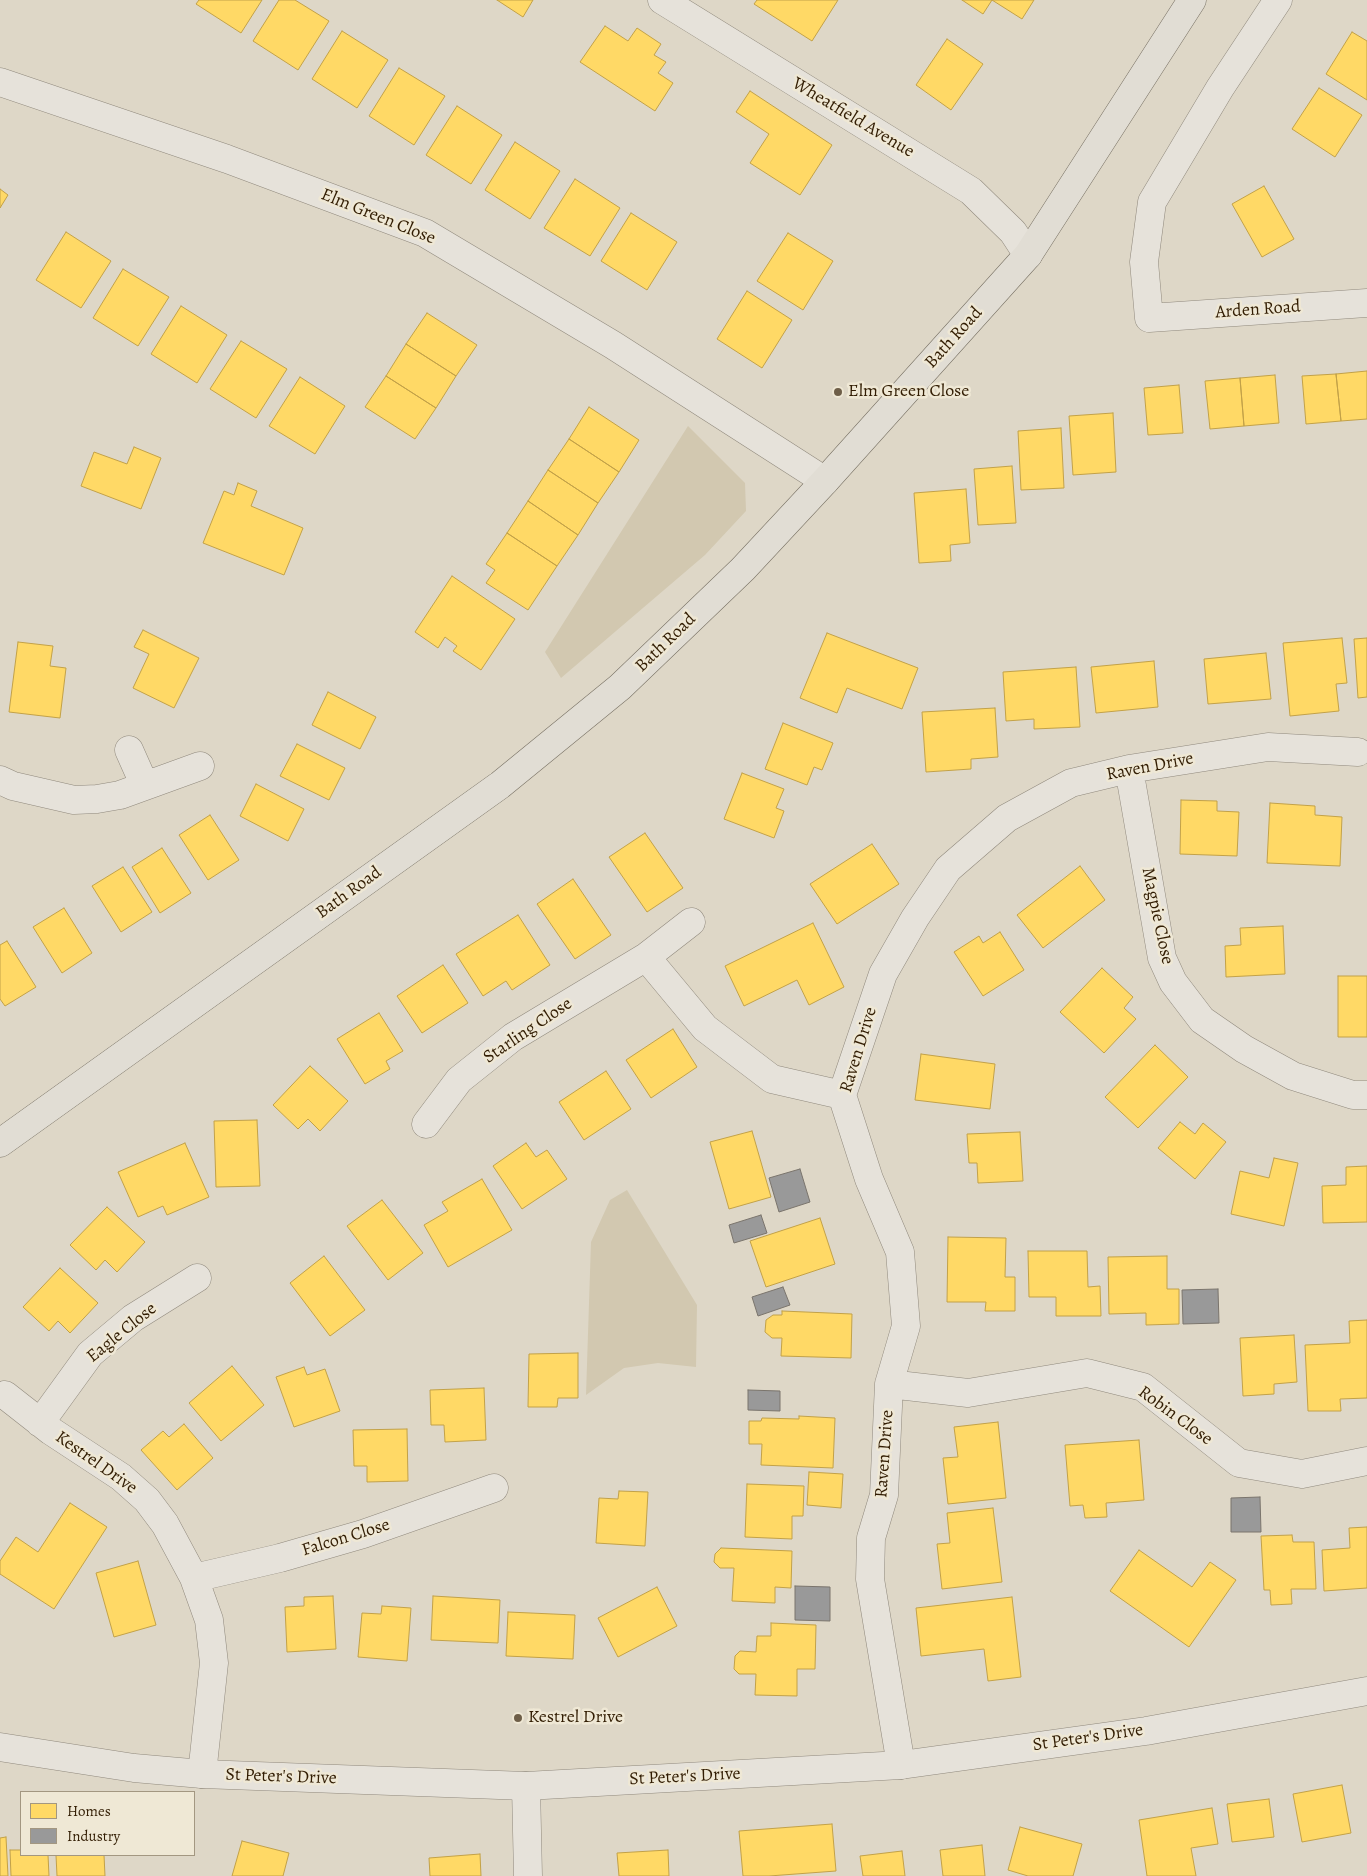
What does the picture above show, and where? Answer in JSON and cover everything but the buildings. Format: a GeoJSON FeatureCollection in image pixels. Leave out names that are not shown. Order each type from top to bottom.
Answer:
{"type":"FeatureCollection","features":[{"type":"Feature","properties":{"kind":"main road","name":"Bath Road"},"geometry":{"type":"LineString","coordinates":[[0,1143],[500,785],[620,687],[743,569],[825,481],[1028,255],[1192,0]]}},
{"type":"Feature","properties":{"kind":"street","name":"Wheatfield Avenue"},"geometry":{"type":"LineString","coordinates":[[662,0],[971,191],[1014,232],[1028,255]]}},
{"type":"Feature","properties":{"kind":"street","name":"Arden Road"},"geometry":{"type":"LineString","coordinates":[[1278,0],[1220,88],[1152,202],[1144,262],[1149,318],[1367,303]]}},
{"type":"Feature","properties":{"kind":"street","name":"Elm Green Close"},"geometry":{"type":"LineString","coordinates":[[0,82],[227,159],[425,233],[613,345],[825,481]]}},
{"type":"Feature","properties":{"kind":"street","name":"Raven Drive"},"geometry":{"type":"LineString","coordinates":[[901,1765],[870,1579],[871,1538],[884,1495],[889,1384],[906,1326],[900,1252],[870,1178],[842,1095],[883,974],[914,918],[948,868],[1007,818],[1071,783],[1129,769],[1268,748],[1358,752]]}},
{"type":"Feature","properties":{"kind":"street"},"geometry":{"type":"LineString","coordinates":[[129,750],[145,786]]}},
{"type":"Feature","properties":{"kind":"street"},"geometry":{"type":"LineString","coordinates":[[0,780],[13,786],[74,800],[97,799],[120,795],[200,766]]}},
{"type":"Feature","properties":{"kind":"street","name":"Magpie Close"},"geometry":{"type":"LineString","coordinates":[[1129,769],[1162,958],[1173,982],[1202,1020],[1244,1049],[1293,1076],[1352,1095],[1367,1095]]}},
{"type":"Feature","properties":{"kind":"street","name":"Starling Close"},"geometry":{"type":"LineString","coordinates":[[426,1124],[459,1080],[513,1037],[646,957],[691,922]]}},
{"type":"Feature","properties":{"kind":"street"},"geometry":{"type":"LineString","coordinates":[[646,957],[705,1028],[772,1079],[842,1095]]}},
{"type":"Feature","properties":{"kind":"street","name":"Eagle Close"},"geometry":{"type":"LineString","coordinates":[[40,1423],[90,1354],[133,1318],[197,1278]]}},
{"type":"Feature","properties":{"kind":"street","name":"Robin Close"},"geometry":{"type":"LineString","coordinates":[[889,1384],[968,1392],[1087,1373],[1143,1387],[1239,1463],[1302,1474],[1367,1461]]}},
{"type":"Feature","properties":{"kind":"street","name":"Kestrel Drive"},"geometry":{"type":"LineString","coordinates":[[5,1395],[40,1423],[121,1477],[147,1500],[165,1524],[194,1578],[209,1620],[214,1663],[202,1774]]}},
{"type":"Feature","properties":{"kind":"street","name":"Falcon Close"},"geometry":{"type":"LineString","coordinates":[[194,1578],[280,1558],[363,1534],[494,1488]]}},
{"type":"Feature","properties":{"kind":"street","name":"St Peter's Drive"},"geometry":{"type":"LineString","coordinates":[[0,1747],[134,1768],[202,1774],[526,1786],[901,1765],[1146,1731],[1367,1691]]}},
{"type":"Feature","properties":{"kind":"street"},"geometry":{"type":"LineString","coordinates":[[526,1786],[528,1876]]}},
{"type":"Feature","properties":{"kind":"shaded area"},"geometry":{"type":"Polygon","coordinates":[[[688,426],[745,483],[746,511],[705,555],[561,678],[545,652],[688,426]]]}},
{"type":"Feature","properties":{"kind":"shaded area"},"geometry":{"type":"Polygon","coordinates":[[[627,1190],[697,1305],[696,1367],[658,1363],[624,1368],[586,1395],[591,1242],[610,1200],[627,1190]]]}},
{"type":"Feature","properties":{"kind":"place","name":"Elm Green Close"},"geometry":{"type":"Point","coordinates":[838,392]}},
{"type":"Feature","properties":{"kind":"place","name":"Kestrel Drive"},"geometry":{"type":"Point","coordinates":[518,1718]}}]}
